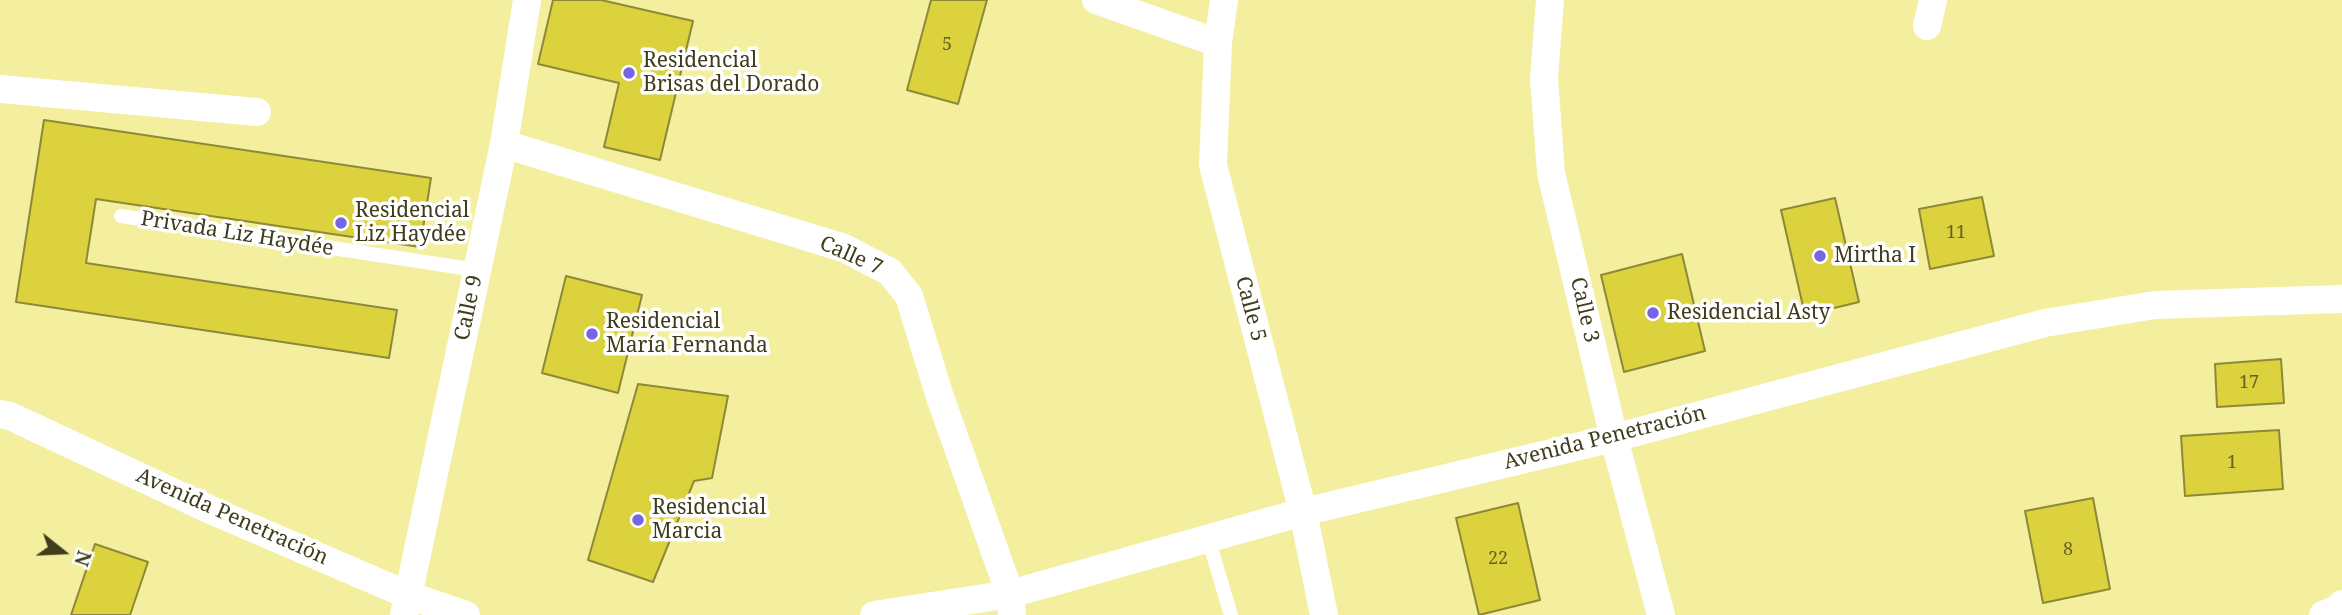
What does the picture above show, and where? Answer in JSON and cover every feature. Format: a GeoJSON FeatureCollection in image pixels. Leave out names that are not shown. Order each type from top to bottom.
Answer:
{"type":"FeatureCollection","features":[{"type":"Feature","properties":{"kind":"street","name":"Calle 9"},"geometry":{"type":"LineString","coordinates":[[406,605],[504,144],[527,0]]}},
{"type":"Feature","properties":{"kind":"street"},"geometry":{"type":"LineString","coordinates":[[1096,0],[1218,43]]}},
{"type":"Feature","properties":{"kind":"street","name":"Calle 5"},"geometry":{"type":"LineString","coordinates":[[1224,0],[1218,43],[1213,164],[1303,512],[1324,615]]}},
{"type":"Feature","properties":{"kind":"street","name":"Calle 3"},"geometry":{"type":"LineString","coordinates":[[1550,0],[1544,78],[1551,173],[1614,438],[1661,615]]}},
{"type":"Feature","properties":{"kind":"street"},"geometry":{"type":"LineString","coordinates":[[0,89],[257,112]]}},
{"type":"Feature","properties":{"kind":"street","name":"Calle 7"},"geometry":{"type":"LineString","coordinates":[[504,144],[844,248],[890,272],[909,296],[940,397],[1011,604]]}},
{"type":"Feature","properties":{"kind":"street","name":"Avenida Penetración"},"geometry":{"type":"LineString","coordinates":[[874,615],[1011,604],[1208,538],[1303,512],[1614,438],[2045,323],[2155,305],[2342,299]]}},
{"type":"Feature","properties":{"kind":"street","name":"Avenida Penetración"},"geometry":{"type":"LineString","coordinates":[[0,414],[406,605],[466,615]]}},
{"type":"Feature","properties":{"kind":"street"},"geometry":{"type":"LineString","coordinates":[[2323,615],[2340,608],[2342,604]]}},
{"type":"Feature","properties":{"kind":"lane","name":"Privada Liz Haydée"},"geometry":{"type":"LineString","coordinates":[[121,216],[477,270]]}},
{"type":"Feature","properties":{"kind":"lane"},"geometry":{"type":"LineString","coordinates":[[1208,538],[1231,615]]}},
{"type":"Feature","properties":{"kind":"building","name":"Residencial Brisas del Dorado"},"geometry":{"type":"Polygon","coordinates":[[[553,0],[601,0],[693,21],[660,160],[604,147],[619,83],[538,64],[553,0]]]}},
{"type":"Feature","properties":{"kind":"building"},"geometry":{"type":"Polygon","coordinates":[[[931,0],[987,0],[958,104],[907,90],[931,0]]]}},
{"type":"Feature","properties":{"kind":"building","name":"Residencial Liz Haydée"},"geometry":{"type":"Polygon","coordinates":[[[44,120],[431,178],[420,247],[96,199],[86,263],[397,310],[389,358],[16,302],[44,120]]]}},
{"type":"Feature","properties":{"kind":"building"},"geometry":{"type":"Polygon","coordinates":[[[1982,197],[1994,256],[1930,269],[1919,209],[1982,197]]]}},
{"type":"Feature","properties":{"kind":"building","name":"Mirtha I"},"geometry":{"type":"Polygon","coordinates":[[[1835,198],[1859,302],[1805,315],[1781,210],[1835,198]]]}},
{"type":"Feature","properties":{"kind":"building","name":"Residencial Asty"},"geometry":{"type":"Polygon","coordinates":[[[1682,254],[1705,351],[1624,372],[1601,275],[1682,254]]]}},
{"type":"Feature","properties":{"kind":"building","name":"Residencial María Fernanda"},"geometry":{"type":"Polygon","coordinates":[[[566,276],[642,295],[618,393],[542,373],[566,276]]]}},
{"type":"Feature","properties":{"kind":"building"},"geometry":{"type":"Polygon","coordinates":[[[2281,359],[2284,403],[2217,407],[2215,364],[2281,359]]]}},
{"type":"Feature","properties":{"kind":"building","name":"Residencial Marcia"},"geometry":{"type":"Polygon","coordinates":[[[638,384],[728,396],[712,478],[694,481],[653,582],[588,560],[638,384]]]}},
{"type":"Feature","properties":{"kind":"building"},"geometry":{"type":"Polygon","coordinates":[[[2279,430],[2283,489],[2185,496],[2181,436],[2279,430]]]}},
{"type":"Feature","properties":{"kind":"building"},"geometry":{"type":"Polygon","coordinates":[[[2093,498],[2110,589],[2043,603],[2025,511],[2093,498]]]}},
{"type":"Feature","properties":{"kind":"building"},"geometry":{"type":"Polygon","coordinates":[[[1518,503],[1540,600],[1479,615],[1456,518],[1518,503]]]}},
{"type":"Feature","properties":{"kind":"building"},"geometry":{"type":"Polygon","coordinates":[[[95,544],[148,562],[130,615],[71,615],[95,544]]]}},
{"type":"Feature","properties":{"kind":"place","name":"Residencial Brisas del Dorado"},"geometry":{"type":"Point","coordinates":[629,73]}},
{"type":"Feature","properties":{"kind":"place","name":"Residencial Liz Haydée"},"geometry":{"type":"Point","coordinates":[341,223]}},
{"type":"Feature","properties":{"kind":"place","name":"Mirtha I"},"geometry":{"type":"Point","coordinates":[1820,256]}},
{"type":"Feature","properties":{"kind":"place","name":"Residencial Asty"},"geometry":{"type":"Point","coordinates":[1653,313]}},
{"type":"Feature","properties":{"kind":"place","name":"Residencial María Fernanda"},"geometry":{"type":"Point","coordinates":[592,334]}},
{"type":"Feature","properties":{"kind":"place","name":"Residencial Marcia"},"geometry":{"type":"Point","coordinates":[638,520]}}]}
